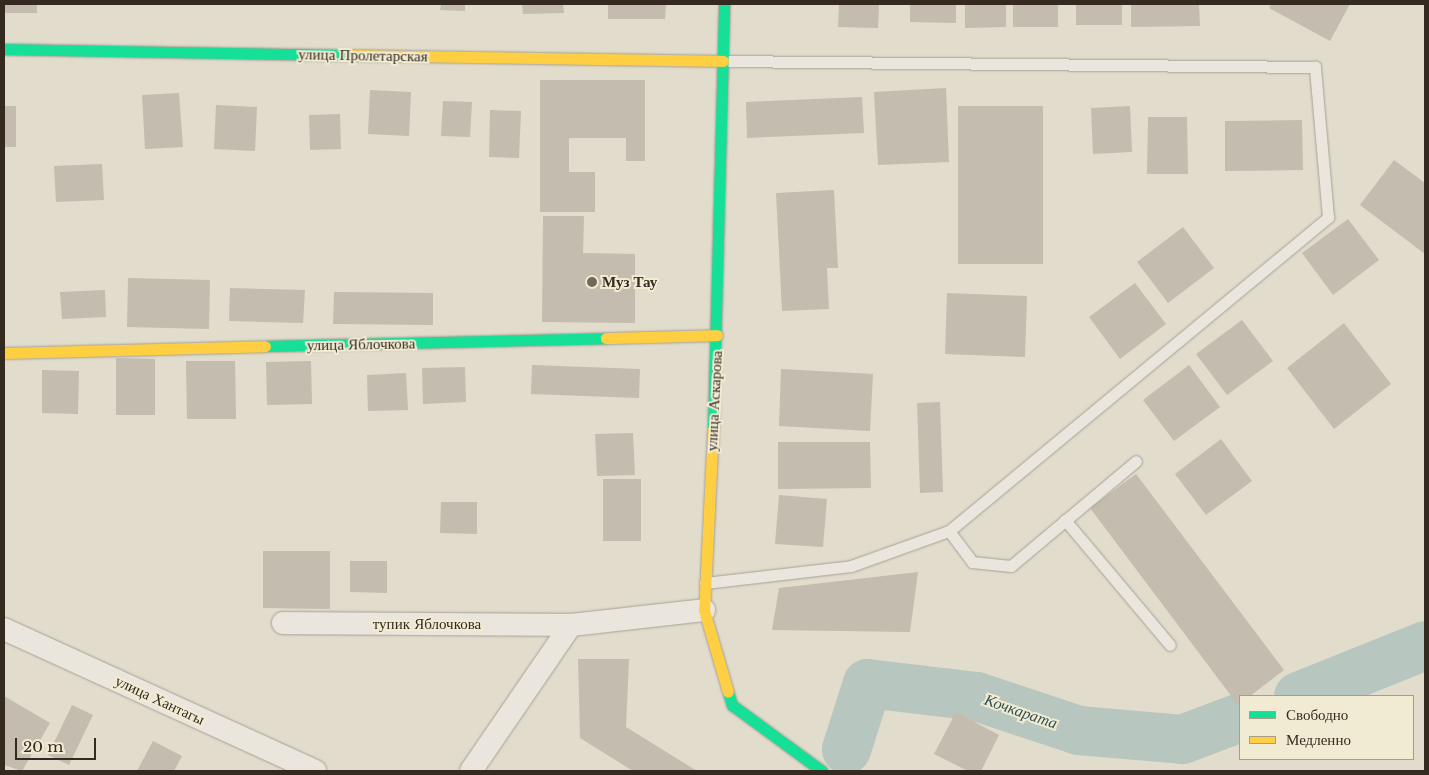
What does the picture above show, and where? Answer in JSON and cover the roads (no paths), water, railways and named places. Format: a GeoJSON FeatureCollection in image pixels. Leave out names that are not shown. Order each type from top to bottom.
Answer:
{"type":"FeatureCollection","features":[{"type":"Feature","properties":{"kind":"street","name":"улица Аскарова"},"geometry":{"type":"LineString","coordinates":[[724,4],[717,335],[704,610],[732,704],[802,759],[822,771]]}},
{"type":"Feature","properties":{"kind":"street","name":"улица Пролетарская"},"geometry":{"type":"LineString","coordinates":[[4,49],[723,61]]}},
{"type":"Feature","properties":{"kind":"street","name":"улица Яблочкова"},"geometry":{"type":"LineString","coordinates":[[4,353],[717,335]]}},
{"type":"Feature","properties":{"kind":"street","name":"тупик Яблочкова"},"geometry":{"type":"LineString","coordinates":[[283,623],[571,625],[704,610]]}},
{"type":"Feature","properties":{"kind":"street"},"geometry":{"type":"LineString","coordinates":[[471,771],[571,625]]}},
{"type":"Feature","properties":{"kind":"street","name":"улица Хантагы"},"geometry":{"type":"LineString","coordinates":[[4,629],[315,771]]}},
{"type":"Feature","properties":{"kind":"lane"},"geometry":{"type":"LineString","coordinates":[[704,583],[851,566],[949,531],[1328,216],[1315,67],[723,61]]}},
{"type":"Feature","properties":{"kind":"lane"},"geometry":{"type":"LineString","coordinates":[[949,531],[972,562],[1011,566],[1136,460]]}},
{"type":"Feature","properties":{"kind":"lane"},"geometry":{"type":"LineString","coordinates":[[1065,520],[1170,645]]}},
{"type":"Feature","properties":{"kind":"waterway","name":"Кочкарата"},"geometry":{"type":"LineString","coordinates":[[1300,695],[1425,645]]}},
{"type":"Feature","properties":{"kind":"waterway","name":"Кочкарата"},"geometry":{"type":"LineString","coordinates":[[846,749],[867,683],[976,696],[1078,730],[1182,739],[1239,717]]}},
{"type":"Feature","properties":{"kind":"place","name":"Муз Тау"},"geometry":{"type":"Point","coordinates":[592,282]}}]}
